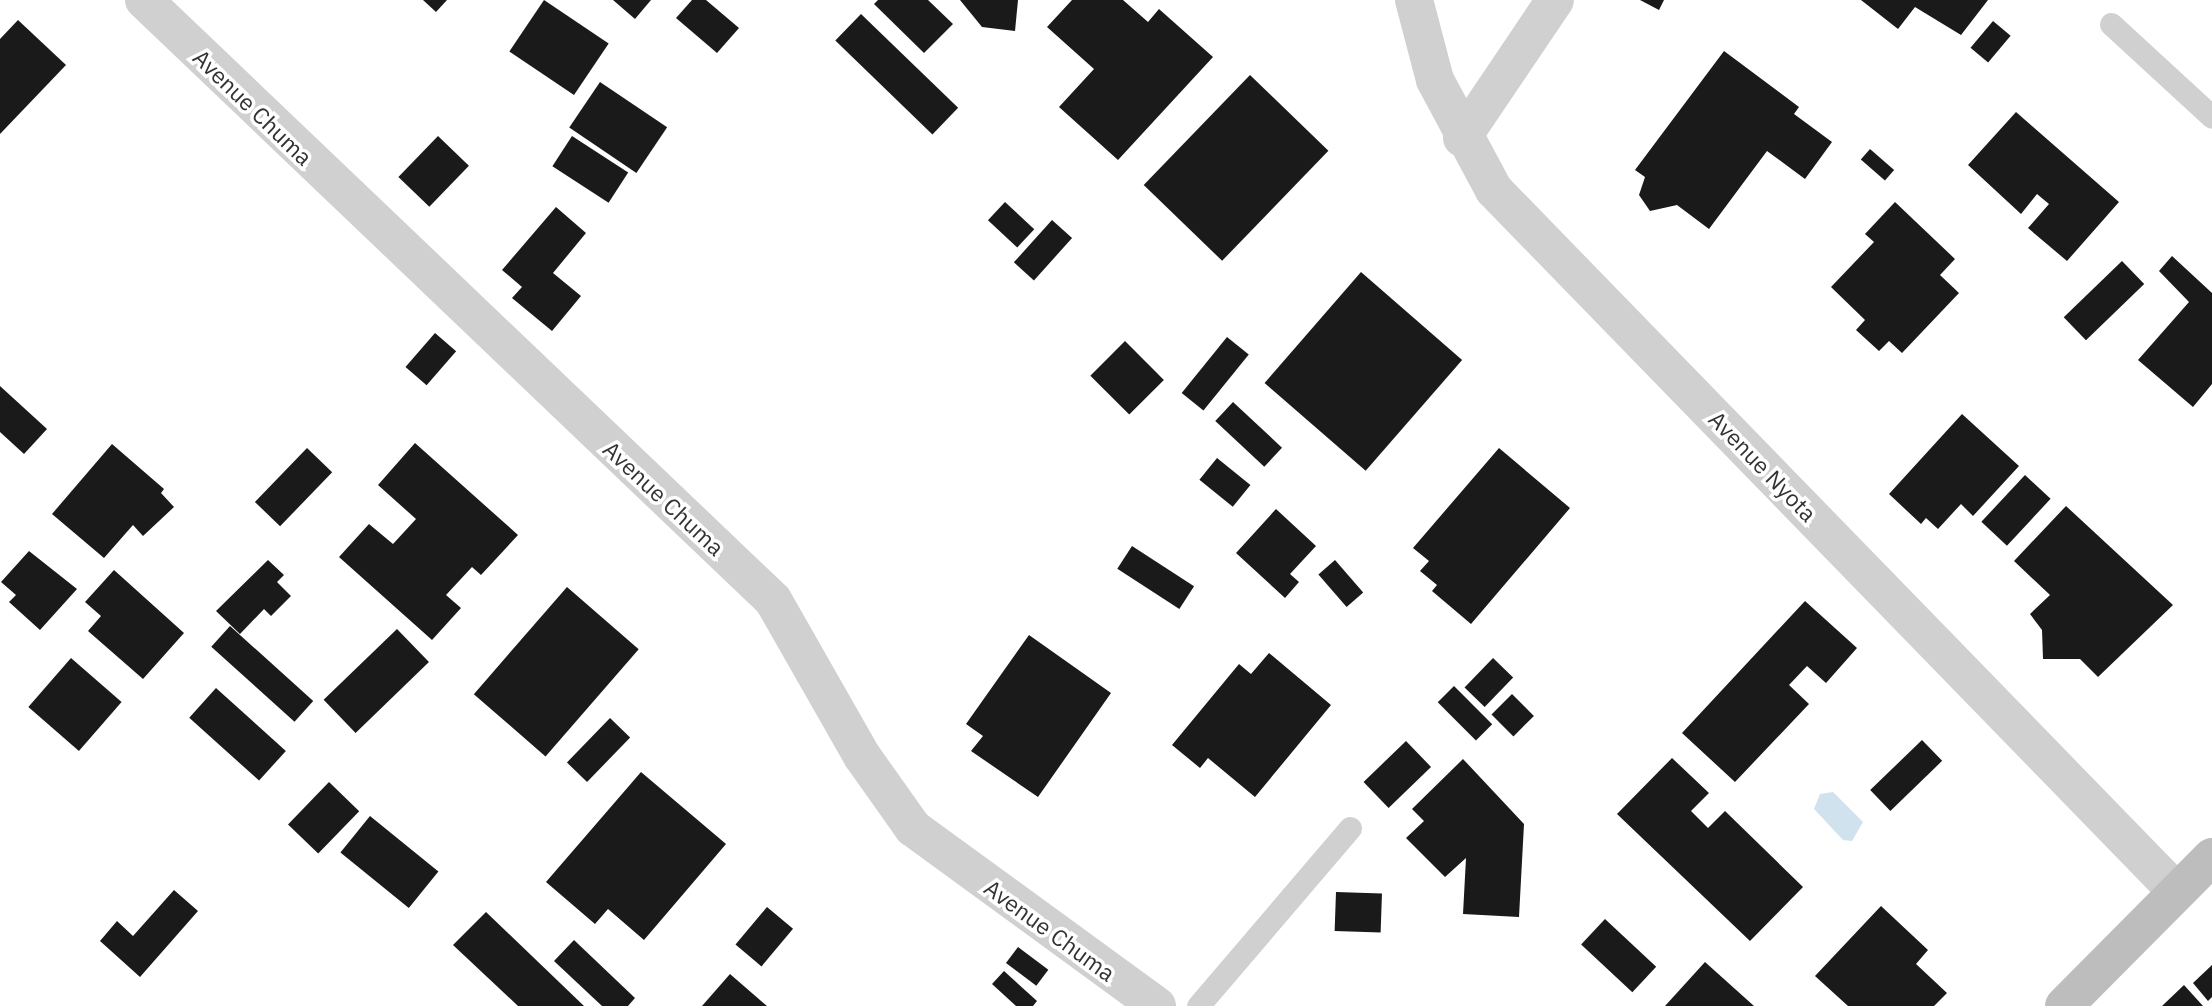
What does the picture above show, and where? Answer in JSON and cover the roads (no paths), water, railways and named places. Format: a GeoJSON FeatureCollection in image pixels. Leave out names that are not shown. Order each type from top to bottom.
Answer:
{"type":"FeatureCollection","features":[{"type":"Feature","properties":{"kind":"street","name":"Avenue Chuma"},"geometry":{"type":"LineString","coordinates":[[144,0],[773,600],[862,756],[913,828],[1157,1006]]}},
{"type":"Feature","properties":{"kind":"street","name":"Avenue Nyota"},"geometry":{"type":"LineString","coordinates":[[1414,0],[1435,80],[1462,138],[1494,190],[2177,892]]}},
{"type":"Feature","properties":{"kind":"street"},"geometry":{"type":"LineString","coordinates":[[1462,138],[1555,0]]}},
{"type":"Feature","properties":{"kind":"street"},"geometry":{"type":"LineString","coordinates":[[2064,1006],[2212,857]]}},
{"type":"Feature","properties":{"kind":"lane"},"geometry":{"type":"LineString","coordinates":[[2111,24],[2212,117]]}},
{"type":"Feature","properties":{"kind":"lane"},"geometry":{"type":"LineString","coordinates":[[1198,1006],[1350,828]]}},
{"type":"Feature","properties":{"kind":"water"},"geometry":{"type":"Polygon","coordinates":[[[1833,792],[1863,822],[1852,841],[1843,840],[1814,809],[1820,794],[1833,792]]]}}]}
